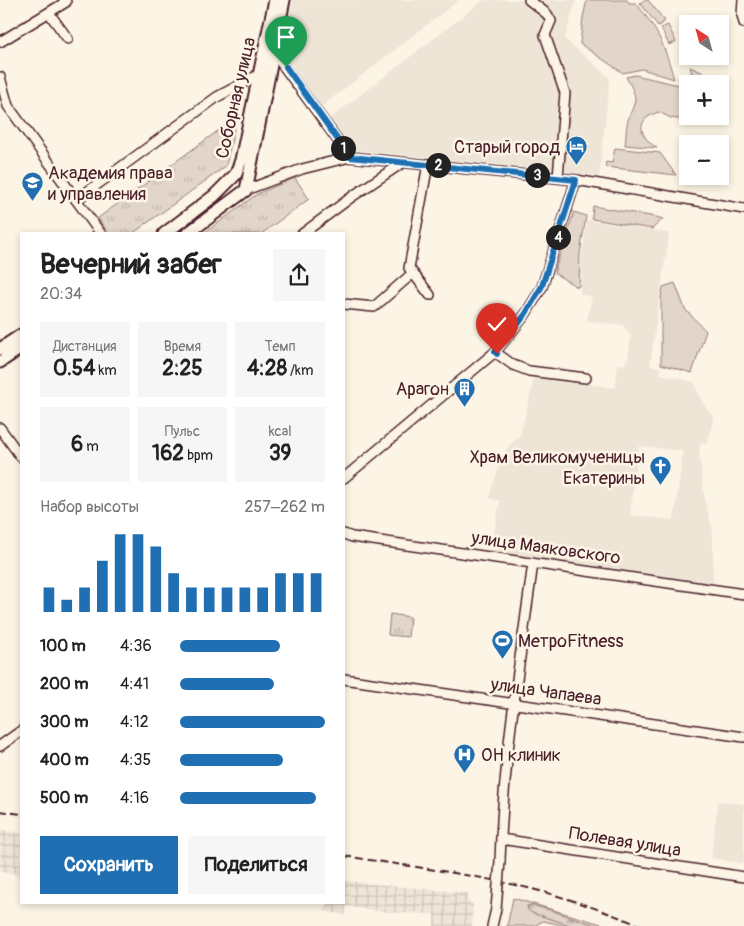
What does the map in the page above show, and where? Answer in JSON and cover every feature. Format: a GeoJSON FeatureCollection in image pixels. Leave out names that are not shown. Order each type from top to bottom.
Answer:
{"type":"FeatureCollection","features":[{"type":"Feature","properties":{"kind":"main road","name":"Соборная улица"},"geometry":{"type":"LineString","coordinates":[[167,232],[214,196],[236,174],[241,160],[275,0]]}},
{"type":"Feature","properties":{"kind":"main road","name":"Соборная улица"},"geometry":{"type":"LineString","coordinates":[[246,190],[284,0]]}},
{"type":"Feature","properties":{"kind":"main road"},"geometry":{"type":"LineString","coordinates":[[190,232],[246,190]]}},
{"type":"Feature","properties":{"kind":"main road"},"geometry":{"type":"LineString","coordinates":[[0,349],[20,336]]}},
{"type":"Feature","properties":{"kind":"main road"},"geometry":{"type":"LineString","coordinates":[[0,362],[20,349]]}},
{"type":"Feature","properties":{"kind":"street"},"geometry":{"type":"LineString","coordinates":[[0,42],[66,2],[64,0]]}},
{"type":"Feature","properties":{"kind":"street"},"geometry":{"type":"LineString","coordinates":[[529,0],[547,14],[551,21],[545,35],[565,92],[558,177]]}},
{"type":"Feature","properties":{"kind":"street"},"geometry":{"type":"LineString","coordinates":[[743,0],[742,15],[744,23]]}},
{"type":"Feature","properties":{"kind":"street"},"geometry":{"type":"LineString","coordinates":[[49,13],[68,39]]}},
{"type":"Feature","properties":{"kind":"street"},"geometry":{"type":"LineString","coordinates":[[274,53],[350,157]]}},
{"type":"Feature","properties":{"kind":"street"},"geometry":{"type":"LineString","coordinates":[[76,200],[217,97],[260,74]]}},
{"type":"Feature","properties":{"kind":"street"},"geometry":{"type":"LineString","coordinates":[[0,77],[8,106],[99,232]]}},
{"type":"Feature","properties":{"kind":"street"},"geometry":{"type":"LineString","coordinates":[[246,190],[302,169],[350,157],[558,177],[662,193],[744,209]]}},
{"type":"Feature","properties":{"kind":"street"},"geometry":{"type":"LineString","coordinates":[[305,232],[402,163]]}},
{"type":"Feature","properties":{"kind":"street"},"geometry":{"type":"LineString","coordinates":[[428,164],[409,268],[430,295]]}},
{"type":"Feature","properties":{"kind":"street"},"geometry":{"type":"LineString","coordinates":[[345,477],[495,352],[525,315],[542,286],[576,180]]}},
{"type":"Feature","properties":{"kind":"street"},"geometry":{"type":"LineString","coordinates":[[345,304],[374,307],[413,273]]}},
{"type":"Feature","properties":{"kind":"street"},"geometry":{"type":"LineString","coordinates":[[495,352],[513,365],[529,371],[586,378]]}},
{"type":"Feature","properties":{"kind":"street"},"geometry":{"type":"LineString","coordinates":[[0,428],[20,456]]}},
{"type":"Feature","properties":{"kind":"street","name":"улица Маяковского"},"geometry":{"type":"LineString","coordinates":[[345,534],[352,537],[744,594]]}},
{"type":"Feature","properties":{"kind":"street"},"geometry":{"type":"LineString","coordinates":[[492,926],[496,909],[502,808],[533,563]]}},
{"type":"Feature","properties":{"kind":"street","name":"улица Чапаева"},"geometry":{"type":"LineString","coordinates":[[345,680],[744,737]]}},
{"type":"Feature","properties":{"kind":"street"},"geometry":{"type":"LineString","coordinates":[[0,746],[20,732]]}},
{"type":"Feature","properties":{"kind":"street","name":"Полевая улица"},"geometry":{"type":"LineString","coordinates":[[501,839],[744,876]]}},
{"type":"Feature","properties":{"kind":"shaded area"},"geometry":{"type":"Polygon","coordinates":[[[293,0],[459,0],[321,107],[282,51],[293,0]]]}},
{"type":"Feature","properties":{"kind":"shaded area"},"geometry":{"type":"Polygon","coordinates":[[[484,0],[576,0],[565,39],[610,78],[599,176],[353,150],[329,119],[484,0]]]}},
{"type":"Feature","properties":{"kind":"shaded area"},"geometry":{"type":"Polygon","coordinates":[[[587,220],[669,233],[650,365],[661,368],[660,374],[694,382],[703,404],[714,418],[707,443],[701,442],[699,452],[705,502],[713,531],[713,583],[490,552],[500,501],[489,498],[491,490],[506,449],[520,435],[535,376],[615,388],[618,364],[624,365],[628,357],[631,336],[623,325],[587,321],[592,297],[580,294],[582,254],[587,220]],[[639,446],[630,515],[674,520],[683,451],[639,446]]]}},
{"type":"Feature","properties":{"kind":"shaded area"},"geometry":{"type":"Polygon","coordinates":[[[718,801],[744,804],[744,864],[711,858],[718,801]]]}},
{"type":"Feature","properties":{"kind":"shaded area"},"geometry":{"type":"Polygon","coordinates":[[[0,830],[20,833],[20,875],[0,872],[0,830]]]}},
{"type":"Feature","properties":{"kind":"shaded area"},"geometry":{"type":"Polygon","coordinates":[[[345,880],[468,893],[467,900],[473,904],[472,926],[434,926],[434,914],[395,913],[346,907],[345,915],[325,911],[327,904],[345,904],[345,880]]]}},
{"type":"Feature","properties":{"kind":"green space"},"geometry":{"type":"Polygon","coordinates":[[[587,0],[627,0],[629,3],[636,3],[660,39],[674,79],[642,69],[623,73],[580,44],[587,0]]]}},
{"type":"Feature","properties":{"kind":"green space"},"geometry":{"type":"Polygon","coordinates":[[[648,0],[665,21],[658,26],[640,3],[648,0]]]}},
{"type":"Feature","properties":{"kind":"green space"},"geometry":{"type":"Polygon","coordinates":[[[668,25],[676,42],[669,45],[661,28],[668,25]]]}},
{"type":"Feature","properties":{"kind":"green space"},"geometry":{"type":"Polygon","coordinates":[[[690,67],[705,75],[692,75],[690,67]]]}},
{"type":"Feature","properties":{"kind":"green space"},"geometry":{"type":"Polygon","coordinates":[[[635,75],[679,85],[679,119],[671,118],[659,112],[651,115],[643,124],[643,134],[657,148],[625,145],[627,124],[635,101],[626,77],[635,75]]]}},
{"type":"Feature","properties":{"kind":"green space"},"geometry":{"type":"Polygon","coordinates":[[[237,117],[226,166],[135,232],[108,232],[98,218],[237,117]]]}},
{"type":"Feature","properties":{"kind":"green space"},"geometry":{"type":"Polygon","coordinates":[[[615,148],[660,153],[676,175],[605,167],[606,162],[612,163],[615,148]]]}},
{"type":"Feature","properties":{"kind":"green space"},"geometry":{"type":"Polygon","coordinates":[[[295,178],[309,199],[264,232],[206,232],[257,194],[295,178]]]}},
{"type":"Feature","properties":{"kind":"green space"},"geometry":{"type":"Polygon","coordinates":[[[593,206],[663,219],[652,229],[592,219],[593,206]]]}},
{"type":"Feature","properties":{"kind":"green space"},"geometry":{"type":"Polygon","coordinates":[[[574,212],[586,216],[580,254],[579,286],[577,287],[554,273],[574,212]]]}},
{"type":"Feature","properties":{"kind":"green space"},"geometry":{"type":"Polygon","coordinates":[[[675,283],[685,309],[706,331],[692,373],[661,364],[661,298],[663,287],[675,283]]]}},
{"type":"Feature","properties":{"kind":"green space"},"geometry":{"type":"Polygon","coordinates":[[[390,614],[410,617],[408,637],[388,635],[390,614]]]}},
{"type":"Feature","properties":{"kind":"green space"},"geometry":{"type":"Polygon","coordinates":[[[513,898],[608,926],[567,926],[543,921],[534,926],[507,926],[513,898]]]}},
{"type":"Feature","properties":{"kind":"green space"},"geometry":{"type":"Polygon","coordinates":[[[531,905],[598,926],[573,926],[532,913],[528,910],[527,906],[531,905]]]}},
{"type":"Feature","properties":{"kind":"railway"},"geometry":{"type":"LineString","coordinates":[[0,811],[20,814]]}},
{"type":"Feature","properties":{"kind":"railway"},"geometry":{"type":"LineString","coordinates":[[345,856],[448,872],[525,887],[585,905],[641,926]]}},
{"type":"Feature","properties":{"kind":"place","name":"Старый город"},"geometry":{"type":"Point","coordinates":[576,166]}},
{"type":"Feature","properties":{"kind":"place","name":"Академия права и управления"},"geometry":{"type":"Point","coordinates":[32,202]}},
{"type":"Feature","properties":{"kind":"place","name":"Арагон"},"geometry":{"type":"Point","coordinates":[465,408]}},
{"type":"Feature","properties":{"kind":"place","name":"Храм Великомученицы Екатерины"},"geometry":{"type":"Point","coordinates":[661,486]}},
{"type":"Feature","properties":{"kind":"place","name":"МетроFitness"},"geometry":{"type":"Point","coordinates":[502,660]}},
{"type":"Feature","properties":{"kind":"place","name":"ОН клиник"},"geometry":{"type":"Point","coordinates":[465,774]}},
{"type":"Feature","properties":{"kind":"route"},"geometry":{"type":"LineString","coordinates":[[286,67],[350,157],[576,180],[542,286],[525,315],[495,352],[497,354]]}}]}
